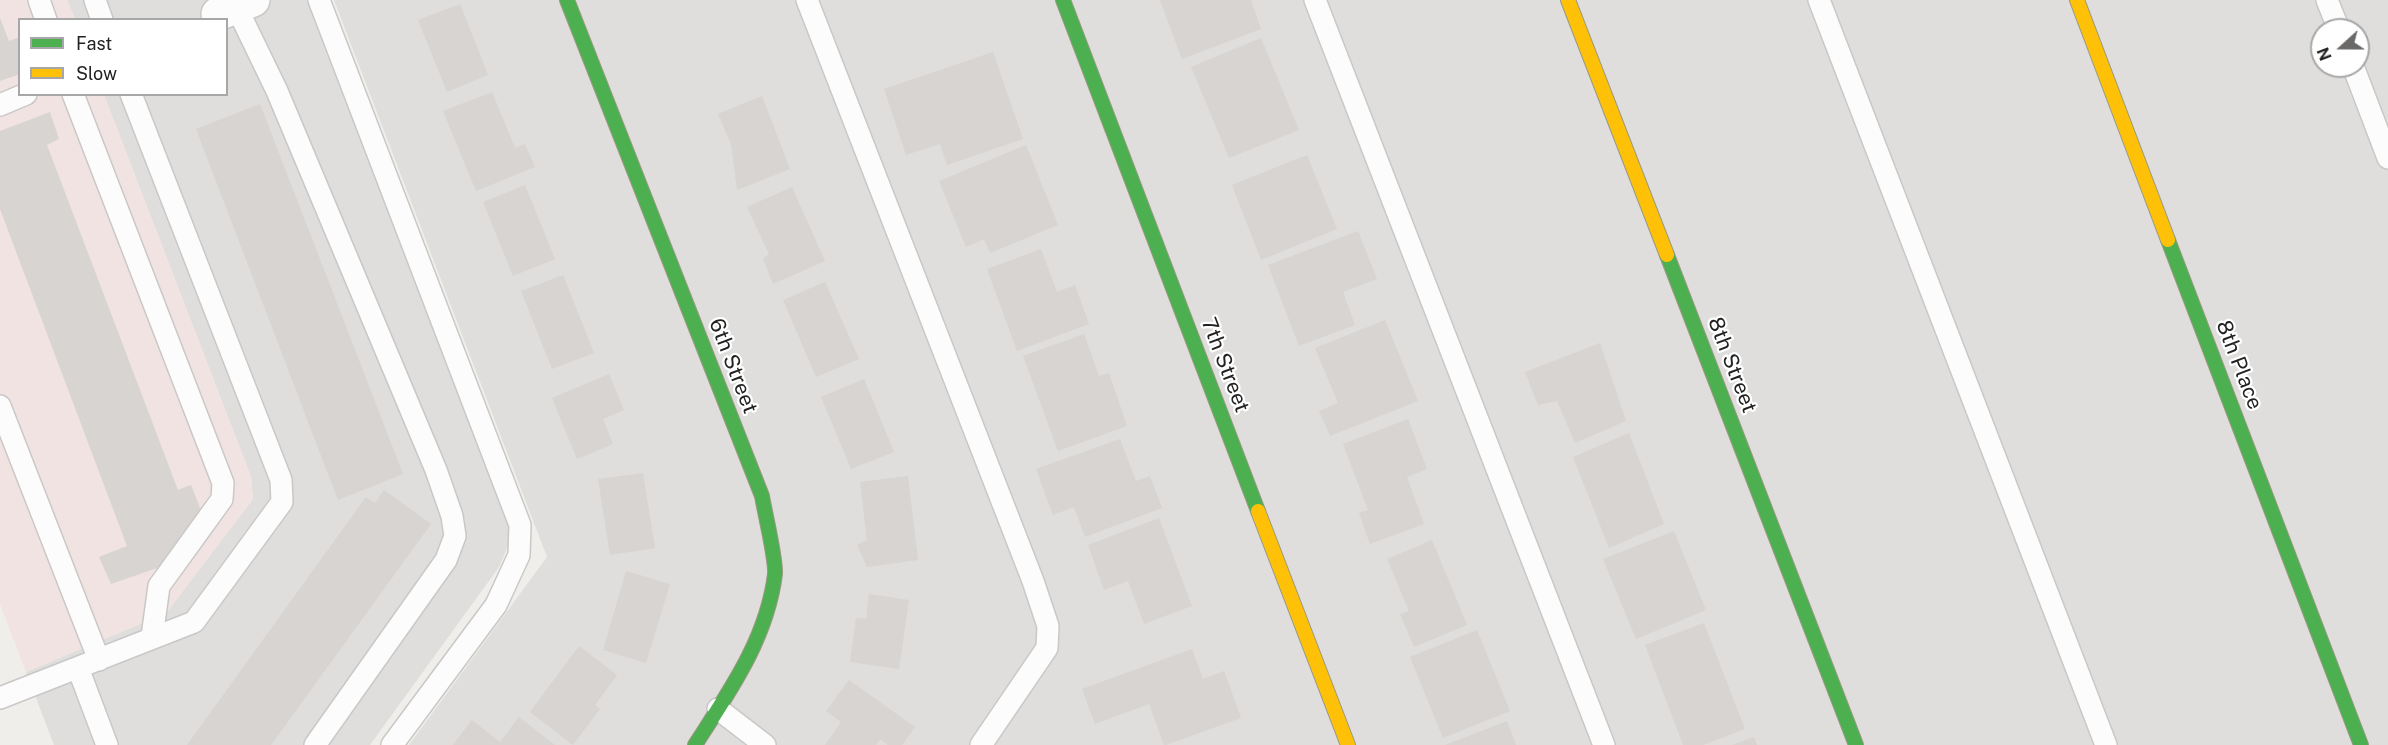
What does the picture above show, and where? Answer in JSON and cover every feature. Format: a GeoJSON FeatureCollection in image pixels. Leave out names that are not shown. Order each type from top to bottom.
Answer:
{"type":"FeatureCollection","features":[{"type":"Feature","properties":{"kind":"street","name":"6th Street"},"geometry":{"type":"LineString","coordinates":[[567,0],[762,496],[775,572],[761,632],[734,685],[695,745]]}},
{"type":"Feature","properties":{"kind":"street","name":"7th Street"},"geometry":{"type":"LineString","coordinates":[[1063,0],[1348,745]]}},
{"type":"Feature","properties":{"kind":"street","name":"8th Street"},"geometry":{"type":"LineString","coordinates":[[1568,0],[1856,745]]}},
{"type":"Feature","properties":{"kind":"street","name":"8th Place"},"geometry":{"type":"LineString","coordinates":[[2077,0],[2361,745]]}},
{"type":"Feature","properties":{"kind":"lane"},"geometry":{"type":"LineString","coordinates":[[39,0],[45,18]]}},
{"type":"Feature","properties":{"kind":"lane"},"geometry":{"type":"LineString","coordinates":[[95,0],[101,18]]}},
{"type":"Feature","properties":{"kind":"lane"},"geometry":{"type":"LineString","coordinates":[[319,0],[520,525],[519,555],[496,605],[392,745]]}},
{"type":"Feature","properties":{"kind":"lane"},"geometry":{"type":"LineString","coordinates":[[807,0],[1033,582],[1048,626],[1047,648],[981,745]]}},
{"type":"Feature","properties":{"kind":"lane"},"geometry":{"type":"LineString","coordinates":[[1315,0],[1604,745]]}},
{"type":"Feature","properties":{"kind":"lane"},"geometry":{"type":"LineString","coordinates":[[1819,0],[2106,745]]}},
{"type":"Feature","properties":{"kind":"lane"},"geometry":{"type":"LineString","coordinates":[[2328,0],[2335,18]]}},
{"type":"Feature","properties":{"kind":"lane"},"geometry":{"type":"LineString","coordinates":[[229,8],[277,91],[436,470],[452,516],[455,536],[446,560],[315,745]]}},
{"type":"Feature","properties":{"kind":"lane"},"geometry":{"type":"LineString","coordinates":[[2358,78],[2388,158]]}},
{"type":"Feature","properties":{"kind":"lane"},"geometry":{"type":"LineString","coordinates":[[0,105],[22,96]]}},
{"type":"Feature","properties":{"kind":"lane"},"geometry":{"type":"LineString","coordinates":[[74,96],[224,483],[222,499],[159,586],[152,637]]}},
{"type":"Feature","properties":{"kind":"lane"},"geometry":{"type":"LineString","coordinates":[[0,698],[194,622],[282,502],[281,480],[132,96]]}},
{"type":"Feature","properties":{"kind":"lane"},"geometry":{"type":"LineString","coordinates":[[0,406],[99,660]]}},
{"type":"Feature","properties":{"kind":"lane"},"geometry":{"type":"LineString","coordinates":[[78,668],[107,745]]}},
{"type":"Feature","properties":{"kind":"lane"},"geometry":{"type":"LineString","coordinates":[[718,710],[765,745]]}},
{"type":"Feature","properties":{"kind":"shaded area"},"geometry":{"type":"Polygon","coordinates":[[[0,0],[67,0],[75,18],[18,18],[18,96],[104,96],[251,477],[253,499],[166,613],[26,672],[0,604],[0,0]]]}},
{"type":"Feature","properties":{"kind":"shaded area"},"geometry":{"type":"Polygon","coordinates":[[[67,0],[307,0],[512,536],[499,567],[370,745],[54,745],[26,672],[166,613],[253,499],[251,477],[104,96],[228,96],[228,18],[75,18],[67,0]]]}},
{"type":"Feature","properties":{"kind":"shaded area"},"geometry":{"type":"Polygon","coordinates":[[[334,0],[2388,0],[2388,745],[409,745],[547,557],[334,0]]]}},
{"type":"Feature","properties":{"kind":"building"},"geometry":{"type":"Polygon","coordinates":[[[1160,0],[1251,0],[1261,29],[1182,59],[1160,0]]]}},
{"type":"Feature","properties":{"kind":"building"},"geometry":{"type":"Polygon","coordinates":[[[460,4],[488,75],[447,92],[418,20],[460,4]]]}},
{"type":"Feature","properties":{"kind":"building"},"geometry":{"type":"Polygon","coordinates":[[[0,18],[9,41],[18,38],[18,75],[0,81],[0,18]]]}},
{"type":"Feature","properties":{"kind":"building"},"geometry":{"type":"Polygon","coordinates":[[[1261,38],[1299,130],[1229,158],[1191,67],[1261,38]]]}},
{"type":"Feature","properties":{"kind":"building"},"geometry":{"type":"Polygon","coordinates":[[[993,52],[1023,139],[947,165],[940,144],[906,155],[884,89],[993,52]]]}},
{"type":"Feature","properties":{"kind":"building"},"geometry":{"type":"Polygon","coordinates":[[[492,92],[515,148],[525,144],[535,167],[476,191],[443,111],[492,92]]]}},
{"type":"Feature","properties":{"kind":"building"},"geometry":{"type":"Polygon","coordinates":[[[762,96],[790,169],[737,190],[731,144],[718,114],[762,96]]]}},
{"type":"Feature","properties":{"kind":"building"},"geometry":{"type":"Polygon","coordinates":[[[260,104],[403,474],[338,500],[196,129],[260,104]]]}},
{"type":"Feature","properties":{"kind":"building"},"geometry":{"type":"Polygon","coordinates":[[[50,112],[59,139],[47,145],[178,490],[191,485],[202,513],[160,567],[111,584],[99,557],[127,546],[0,209],[0,131],[50,112]]]}},
{"type":"Feature","properties":{"kind":"building"},"geometry":{"type":"Polygon","coordinates":[[[1026,145],[1058,225],[990,253],[984,239],[966,247],[939,181],[1026,145]]]}},
{"type":"Feature","properties":{"kind":"building"},"geometry":{"type":"Polygon","coordinates":[[[1307,155],[1337,229],[1261,260],[1232,185],[1307,155]]]}},
{"type":"Feature","properties":{"kind":"building"},"geometry":{"type":"Polygon","coordinates":[[[525,185],[555,259],[513,276],[483,202],[525,185]]]}},
{"type":"Feature","properties":{"kind":"building"},"geometry":{"type":"Polygon","coordinates":[[[792,187],[825,261],[773,284],[763,259],[769,254],[747,207],[792,187]]]}},
{"type":"Feature","properties":{"kind":"building"},"geometry":{"type":"Polygon","coordinates":[[[1358,231],[1377,279],[1343,292],[1355,325],[1299,346],[1268,265],[1358,231]]]}},
{"type":"Feature","properties":{"kind":"building"},"geometry":{"type":"Polygon","coordinates":[[[1041,249],[1057,292],[1075,285],[1089,324],[1017,351],[987,269],[1041,249]]]}},
{"type":"Feature","properties":{"kind":"building"},"geometry":{"type":"Polygon","coordinates":[[[563,275],[594,353],[552,369],[521,291],[563,275]]]}},
{"type":"Feature","properties":{"kind":"building"},"geometry":{"type":"Polygon","coordinates":[[[825,282],[859,359],[816,377],[783,300],[825,282]]]}},
{"type":"Feature","properties":{"kind":"building"},"geometry":{"type":"Polygon","coordinates":[[[1385,320],[1418,401],[1330,436],[1319,411],[1338,403],[1315,348],[1385,320]]]}},
{"type":"Feature","properties":{"kind":"building"},"geometry":{"type":"Polygon","coordinates":[[[1084,334],[1099,376],[1109,373],[1127,426],[1058,451],[1023,356],[1084,334]]]}},
{"type":"Feature","properties":{"kind":"building"},"geometry":{"type":"Polygon","coordinates":[[[1600,343],[1626,421],[1575,443],[1557,401],[1538,405],[1525,372],[1600,343]]]}},
{"type":"Feature","properties":{"kind":"building"},"geometry":{"type":"Polygon","coordinates":[[[609,374],[624,410],[603,419],[613,444],[577,459],[552,398],[609,374]]]}},
{"type":"Feature","properties":{"kind":"building"},"geometry":{"type":"Polygon","coordinates":[[[864,379],[894,452],[851,469],[821,397],[864,379]]]}},
{"type":"Feature","properties":{"kind":"building"},"geometry":{"type":"Polygon","coordinates":[[[1408,419],[1427,469],[1407,477],[1424,524],[1370,544],[1359,513],[1368,510],[1343,444],[1408,419]]]}},
{"type":"Feature","properties":{"kind":"building"},"geometry":{"type":"Polygon","coordinates":[[[1629,433],[1664,524],[1609,548],[1573,457],[1629,433]]]}},
{"type":"Feature","properties":{"kind":"building"},"geometry":{"type":"Polygon","coordinates":[[[1120,439],[1136,481],[1150,476],[1162,508],[1085,537],[1074,507],[1053,515],[1036,469],[1120,439]]]}},
{"type":"Feature","properties":{"kind":"building"},"geometry":{"type":"Polygon","coordinates":[[[643,473],[655,548],[610,555],[598,479],[643,473]]]}},
{"type":"Feature","properties":{"kind":"building"},"geometry":{"type":"Polygon","coordinates":[[[908,476],[918,560],[867,567],[857,545],[867,540],[860,482],[908,476]]]}},
{"type":"Feature","properties":{"kind":"building"},"geometry":{"type":"Polygon","coordinates":[[[384,490],[431,524],[271,745],[187,745],[366,497],[375,503],[384,490]]]}},
{"type":"Feature","properties":{"kind":"building"},"geometry":{"type":"Polygon","coordinates":[[[1159,518],[1192,606],[1144,624],[1128,581],[1104,590],[1088,545],[1159,518]]]}},
{"type":"Feature","properties":{"kind":"building"},"geometry":{"type":"Polygon","coordinates":[[[1674,531],[1706,610],[1636,639],[1603,559],[1674,531]]]}},
{"type":"Feature","properties":{"kind":"building"},"geometry":{"type":"Polygon","coordinates":[[[1432,540],[1467,625],[1414,647],[1400,614],[1409,611],[1387,559],[1432,540]]]}},
{"type":"Feature","properties":{"kind":"building"},"geometry":{"type":"Polygon","coordinates":[[[626,571],[670,584],[646,663],[603,650],[626,571]]]}},
{"type":"Feature","properties":{"kind":"building"},"geometry":{"type":"Polygon","coordinates":[[[869,594],[909,600],[899,669],[850,662],[856,618],[866,619],[869,594]]]}},
{"type":"Feature","properties":{"kind":"building"},"geometry":{"type":"Polygon","coordinates":[[[1704,623],[1745,729],[1703,745],[1683,745],[1645,645],[1704,623]]]}},
{"type":"Feature","properties":{"kind":"building"},"geometry":{"type":"Polygon","coordinates":[[[1477,630],[1510,711],[1443,738],[1410,657],[1477,630]]]}},
{"type":"Feature","properties":{"kind":"building"},"geometry":{"type":"Polygon","coordinates":[[[579,646],[617,675],[595,705],[600,709],[573,745],[530,712],[579,646]]]}},
{"type":"Feature","properties":{"kind":"building"},"geometry":{"type":"Polygon","coordinates":[[[1192,649],[1203,679],[1224,671],[1241,718],[1166,745],[1164,745],[1149,704],[1095,724],[1082,689],[1192,649]]]}},
{"type":"Feature","properties":{"kind":"building"},"geometry":{"type":"Polygon","coordinates":[[[849,680],[915,727],[902,745],[888,745],[880,739],[876,745],[825,745],[841,722],[826,711],[849,680]]]}},
{"type":"Feature","properties":{"kind":"building"},"geometry":{"type":"Polygon","coordinates":[[[519,717],[555,745],[453,745],[472,720],[500,742],[519,717]]]}},
{"type":"Feature","properties":{"kind":"building"},"geometry":{"type":"Polygon","coordinates":[[[1507,721],[1516,745],[1445,745],[1507,721]]]}},
{"type":"Feature","properties":{"kind":"building"},"geometry":{"type":"Polygon","coordinates":[[[1754,737],[1757,745],[1732,745],[1754,737]]]}},
{"type":"Feature","properties":{"kind":"traffic: fast"},"geometry":{"type":"LineString","coordinates":[[567,0],[762,496],[772,547],[775,574],[764,621],[745,664],[695,745]]}},
{"type":"Feature","properties":{"kind":"traffic: fast"},"geometry":{"type":"LineString","coordinates":[[1063,0],[1258,511]]}},
{"type":"Feature","properties":{"kind":"traffic: fast"},"geometry":{"type":"LineString","coordinates":[[2168,240],[2361,745]]}},
{"type":"Feature","properties":{"kind":"traffic: fast"},"geometry":{"type":"LineString","coordinates":[[1667,255],[1856,745]]}},
{"type":"Feature","properties":{"kind":"traffic: slow"},"geometry":{"type":"LineString","coordinates":[[1568,0],[1667,255]]}},
{"type":"Feature","properties":{"kind":"traffic: slow"},"geometry":{"type":"LineString","coordinates":[[2077,0],[2168,240]]}},
{"type":"Feature","properties":{"kind":"traffic: slow"},"geometry":{"type":"LineString","coordinates":[[1258,511],[1348,745]]}}]}
